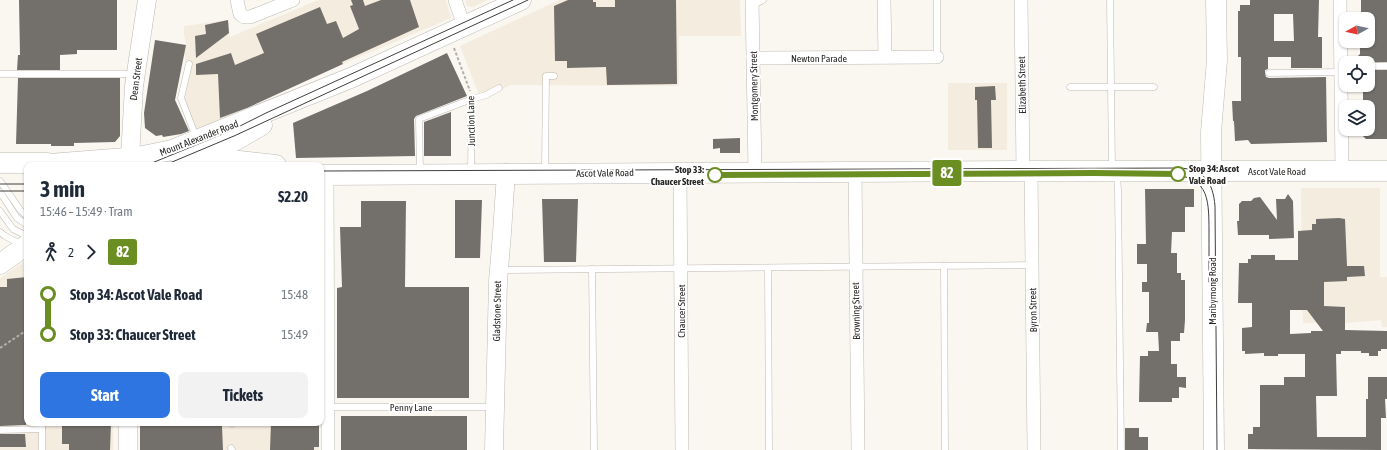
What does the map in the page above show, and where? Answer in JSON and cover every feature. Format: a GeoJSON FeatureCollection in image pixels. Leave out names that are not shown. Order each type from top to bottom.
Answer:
{"type":"FeatureCollection","features":[{"type":"Feature","properties":{"kind":"main road","name":"Mount Alexander Road"},"geometry":{"type":"LineString","coordinates":[[190,154],[236,140],[353,77],[521,0]]}},
{"type":"Feature","properties":{"kind":"main road","name":"Maribyrnong Road"},"geometry":{"type":"LineString","coordinates":[[1204,0],[1204,60],[1211,132]]}},
{"type":"Feature","properties":{"kind":"main road","name":"Maribyrnong Road"},"geometry":{"type":"LineString","coordinates":[[1214,450],[1211,132],[1217,60],[1216,0]]}},
{"type":"Feature","properties":{"kind":"main road"},"geometry":{"type":"LineString","coordinates":[[88,162],[133,160],[190,154],[248,162]]}},
{"type":"Feature","properties":{"kind":"main road"},"geometry":{"type":"LineString","coordinates":[[0,164],[24,164]]}},
{"type":"Feature","properties":{"kind":"main road"},"geometry":{"type":"LineString","coordinates":[[0,180],[24,169]]}},
{"type":"Feature","properties":{"kind":"main road","name":"Ascot Vale Road"},"geometry":{"type":"LineString","coordinates":[[324,174],[1114,170],[1387,171]]}},
{"type":"Feature","properties":{"kind":"main road"},"geometry":{"type":"LineString","coordinates":[[0,264],[24,245]]}},
{"type":"Feature","properties":{"kind":"street","name":"Dean Street"},"geometry":{"type":"LineString","coordinates":[[133,160],[136,74],[147,0]]}},
{"type":"Feature","properties":{"kind":"street"},"geometry":{"type":"LineString","coordinates":[[237,0],[240,14],[247,18],[293,0]]}},
{"type":"Feature","properties":{"kind":"street"},"geometry":{"type":"LineString","coordinates":[[456,0],[464,26]]}},
{"type":"Feature","properties":{"kind":"street"},"geometry":{"type":"LineString","coordinates":[[884,0],[885,57]]}},
{"type":"Feature","properties":{"kind":"street","name":"Elizabeth Street"},"geometry":{"type":"LineString","coordinates":[[1021,0],[1027,171]]}},
{"type":"Feature","properties":{"kind":"street"},"geometry":{"type":"LineString","coordinates":[[1340,0],[1342,56]]}},
{"type":"Feature","properties":{"kind":"street","name":"Montgomery Street"},"geometry":{"type":"LineString","coordinates":[[755,172],[753,58],[756,2]]}},
{"type":"Feature","properties":{"kind":"street","name":"Newton Parade"},"geometry":{"type":"LineString","coordinates":[[753,58],[937,57]]}},
{"type":"Feature","properties":{"kind":"street"},"geometry":{"type":"LineString","coordinates":[[1342,92],[1342,171]]}},
{"type":"Feature","properties":{"kind":"street","name":"Browning Street"},"geometry":{"type":"LineString","coordinates":[[855,171],[858,450]]}},
{"type":"Feature","properties":{"kind":"street","name":"Byron Street"},"geometry":{"type":"LineString","coordinates":[[1027,171],[1032,266],[1034,450]]}},
{"type":"Feature","properties":{"kind":"street","name":"Chaucer Street"},"geometry":{"type":"LineString","coordinates":[[680,172],[682,450]]}},
{"type":"Feature","properties":{"kind":"street","name":"Gladstone Street"},"geometry":{"type":"LineString","coordinates":[[494,450],[498,270],[506,173]]}},
{"type":"Feature","properties":{"kind":"street"},"geometry":{"type":"LineString","coordinates":[[324,283],[325,408],[328,450]]}},
{"type":"Feature","properties":{"kind":"street"},"geometry":{"type":"LineString","coordinates":[[128,426],[128,450]]}},
{"type":"Feature","properties":{"kind":"lane"},"geometry":{"type":"LineString","coordinates":[[937,0],[937,57]]}},
{"type":"Feature","properties":{"kind":"lane"},"geometry":{"type":"LineString","coordinates":[[1110,0],[1114,170],[1118,191],[1121,450]]}},
{"type":"Feature","properties":{"kind":"lane"},"geometry":{"type":"LineString","coordinates":[[189,64],[182,98],[190,154]]}},
{"type":"Feature","properties":{"kind":"lane"},"geometry":{"type":"LineString","coordinates":[[1375,66],[1387,66]]}},
{"type":"Feature","properties":{"kind":"lane"},"geometry":{"type":"LineString","coordinates":[[1269,73],[1339,69]]}},
{"type":"Feature","properties":{"kind":"lane"},"geometry":{"type":"LineString","coordinates":[[0,74],[136,74]]}},
{"type":"Feature","properties":{"kind":"lane"},"geometry":{"type":"LineString","coordinates":[[545,174],[546,76],[554,76]]}},
{"type":"Feature","properties":{"kind":"lane"},"geometry":{"type":"LineString","coordinates":[[1070,87],[1154,86]]}},
{"type":"Feature","properties":{"kind":"lane"},"geometry":{"type":"LineString","coordinates":[[420,174],[419,118],[486,95],[499,88]]}},
{"type":"Feature","properties":{"kind":"lane","name":"Junction Lane"},"geometry":{"type":"LineString","coordinates":[[471,174],[472,99]]}},
{"type":"Feature","properties":{"kind":"lane"},"geometry":{"type":"LineString","coordinates":[[0,180],[24,214]]}},
{"type":"Feature","properties":{"kind":"lane"},"geometry":{"type":"LineString","coordinates":[[0,192],[17,218],[24,223]]}},
{"type":"Feature","properties":{"kind":"lane"},"geometry":{"type":"LineString","coordinates":[[0,211],[24,241]]}},
{"type":"Feature","properties":{"kind":"lane"},"geometry":{"type":"LineString","coordinates":[[0,232],[4,236],[24,242]]}},
{"type":"Feature","properties":{"kind":"lane"},"geometry":{"type":"LineString","coordinates":[[944,266],[945,450]]}},
{"type":"Feature","properties":{"kind":"lane"},"geometry":{"type":"LineString","coordinates":[[498,270],[1032,266]]}},
{"type":"Feature","properties":{"kind":"lane"},"geometry":{"type":"LineString","coordinates":[[768,268],[769,450]]}},
{"type":"Feature","properties":{"kind":"lane"},"geometry":{"type":"LineString","coordinates":[[592,269],[594,450]]}},
{"type":"Feature","properties":{"kind":"lane","name":"Penny Lane"},"geometry":{"type":"LineString","coordinates":[[325,408],[495,407]]}},
{"type":"Feature","properties":{"kind":"lane"},"geometry":{"type":"LineString","coordinates":[[0,430],[42,426],[42,450]]}},
{"type":"Feature","properties":{"kind":"path","name":"Junction Lane"},"geometry":{"type":"LineString","coordinates":[[454,48],[472,99]]}},
{"type":"Feature","properties":{"kind":"path"},"geometry":{"type":"LineString","coordinates":[[0,348],[24,332]]}},
{"type":"Feature","properties":{"kind":"shaded area"},"geometry":{"type":"Polygon","coordinates":[[[318,0],[446,0],[451,18],[343,64],[196,131],[184,100],[189,75],[184,53],[186,45],[184,26],[228,20],[230,37],[318,0]]]}},
{"type":"Feature","properties":{"kind":"shaded area"},"geometry":{"type":"Polygon","coordinates":[[[465,0],[488,0],[473,7],[467,6],[465,0]]]}},
{"type":"Feature","properties":{"kind":"shaded area"},"geometry":{"type":"Polygon","coordinates":[[[559,0],[740,0],[741,36],[679,36],[679,86],[510,85],[481,100],[460,46],[559,0]]]}},
{"type":"Feature","properties":{"kind":"shaded area"},"geometry":{"type":"Polygon","coordinates":[[[948,83],[1007,83],[1007,150],[948,150],[948,83]]]}},
{"type":"Feature","properties":{"kind":"shaded area"},"geometry":{"type":"Polygon","coordinates":[[[1301,188],[1380,188],[1380,277],[1387,277],[1387,327],[1382,327],[1381,320],[1346,323],[1303,323],[1301,188]]]}},
{"type":"Feature","properties":{"kind":"shaded area"},"geometry":{"type":"Polygon","coordinates":[[[24,262],[24,426],[113,426],[113,450],[0,450],[0,278],[24,262]]]}},
{"type":"Feature","properties":{"kind":"shaded area"},"geometry":{"type":"Polygon","coordinates":[[[144,426],[319,426],[319,450],[144,450],[144,426]]]}},
{"type":"Feature","properties":{"kind":"building"},"geometry":{"type":"Polygon","coordinates":[[[19,0],[117,0],[117,50],[77,50],[77,54],[60,55],[60,70],[17,70],[18,55],[20,55],[19,0]]]}},
{"type":"Feature","properties":{"kind":"building"},"geometry":{"type":"Polygon","coordinates":[[[351,0],[363,0],[365,6],[381,0],[410,0],[419,27],[247,108],[220,118],[218,74],[196,75],[196,64],[231,53],[235,65],[264,53],[256,34],[320,7],[327,24],[336,21],[343,38],[359,29],[350,6],[353,5],[351,0]]]}},
{"type":"Feature","properties":{"kind":"building"},"geometry":{"type":"Polygon","coordinates":[[[568,0],[593,0],[593,2],[596,2],[596,7],[615,7],[615,0],[676,0],[677,84],[607,85],[606,67],[567,68],[567,61],[555,61],[554,6],[568,0]]]}},
{"type":"Feature","properties":{"kind":"building"},"geometry":{"type":"Polygon","coordinates":[[[1250,0],[1319,0],[1318,37],[1322,37],[1322,68],[1291,68],[1291,57],[1268,57],[1268,69],[1265,70],[1265,73],[1266,77],[1269,78],[1326,77],[1327,142],[1251,144],[1248,140],[1235,141],[1232,101],[1241,101],[1241,57],[1238,57],[1238,11],[1240,11],[1240,5],[1250,5],[1250,0]],[[1274,14],[1274,41],[1294,41],[1293,14],[1274,14]]]}},
{"type":"Feature","properties":{"kind":"building"},"geometry":{"type":"Polygon","coordinates":[[[1361,0],[1387,0],[1387,62],[1375,62],[1375,56],[1358,56],[1360,54],[1360,48],[1375,48],[1375,12],[1361,12],[1361,0]]]}},
{"type":"Feature","properties":{"kind":"building"},"geometry":{"type":"Polygon","coordinates":[[[228,20],[229,33],[196,58],[195,36],[206,34],[205,25],[228,20]]]}},
{"type":"Feature","properties":{"kind":"building"},"geometry":{"type":"Polygon","coordinates":[[[155,40],[186,45],[175,100],[189,131],[181,134],[163,137],[162,135],[156,136],[145,128],[144,113],[155,40]]]}},
{"type":"Feature","properties":{"kind":"building"},"geometry":{"type":"Polygon","coordinates":[[[447,53],[467,96],[416,116],[414,119],[415,156],[296,158],[293,123],[367,91],[447,53]]]}},
{"type":"Feature","properties":{"kind":"building"},"geometry":{"type":"Polygon","coordinates":[[[1375,70],[1387,70],[1387,139],[1366,139],[1363,136],[1375,136],[1375,100],[1363,100],[1363,92],[1375,92],[1375,70]]]}},
{"type":"Feature","properties":{"kind":"building"},"geometry":{"type":"Polygon","coordinates":[[[18,78],[120,78],[120,136],[115,142],[74,143],[74,146],[51,146],[51,144],[16,144],[18,78]]]}},
{"type":"Feature","properties":{"kind":"building"},"geometry":{"type":"Polygon","coordinates":[[[995,86],[996,100],[991,100],[992,148],[978,148],[977,100],[975,100],[975,87],[995,86]]]}},
{"type":"Feature","properties":{"kind":"building"},"geometry":{"type":"Polygon","coordinates":[[[451,112],[451,156],[424,156],[424,122],[451,112]]]}},
{"type":"Feature","properties":{"kind":"building"},"geometry":{"type":"Polygon","coordinates":[[[740,138],[740,153],[720,153],[720,148],[713,149],[713,139],[740,138]]]}},
{"type":"Feature","properties":{"kind":"building"},"geometry":{"type":"Polygon","coordinates":[[[1145,189],[1194,189],[1194,207],[1185,207],[1185,232],[1172,232],[1171,253],[1177,253],[1177,273],[1181,273],[1181,280],[1185,280],[1185,320],[1184,333],[1180,333],[1180,341],[1171,341],[1171,364],[1177,364],[1177,377],[1186,377],[1186,388],[1179,387],[1179,398],[1172,398],[1172,402],[1139,402],[1140,356],[1148,356],[1148,351],[1159,351],[1158,332],[1146,332],[1147,323],[1149,323],[1149,292],[1142,292],[1142,282],[1147,282],[1147,264],[1137,264],[1137,244],[1146,244],[1145,189]]]}},
{"type":"Feature","properties":{"kind":"building"},"geometry":{"type":"Polygon","coordinates":[[[1288,194],[1293,201],[1294,238],[1269,239],[1269,235],[1238,235],[1237,221],[1239,221],[1239,204],[1242,201],[1251,201],[1254,198],[1260,197],[1277,220],[1276,199],[1285,199],[1288,194]]]}},
{"type":"Feature","properties":{"kind":"building"},"geometry":{"type":"Polygon","coordinates":[[[542,199],[578,199],[576,262],[544,262],[542,199]]]}},
{"type":"Feature","properties":{"kind":"building"},"geometry":{"type":"Polygon","coordinates":[[[455,200],[482,200],[480,258],[455,258],[455,200]]]}},
{"type":"Feature","properties":{"kind":"building"},"geometry":{"type":"Polygon","coordinates":[[[361,201],[406,201],[405,287],[469,287],[469,398],[337,398],[337,288],[342,287],[340,227],[361,227],[361,201]]]}},
{"type":"Feature","properties":{"kind":"building"},"geometry":{"type":"Polygon","coordinates":[[[1316,219],[1345,219],[1347,266],[1364,266],[1365,276],[1347,277],[1347,281],[1324,282],[1324,306],[1345,307],[1345,330],[1387,331],[1387,349],[1381,349],[1381,351],[1378,351],[1378,356],[1369,356],[1369,353],[1361,353],[1361,351],[1341,351],[1341,354],[1336,354],[1337,396],[1316,396],[1317,437],[1366,437],[1366,399],[1368,399],[1368,377],[1387,377],[1387,399],[1385,399],[1386,418],[1381,418],[1381,450],[1248,449],[1248,434],[1253,434],[1253,427],[1260,427],[1260,385],[1284,385],[1284,377],[1305,377],[1305,354],[1278,354],[1278,356],[1264,356],[1264,353],[1245,354],[1245,351],[1242,351],[1242,328],[1252,327],[1252,303],[1238,303],[1239,263],[1248,263],[1248,259],[1251,259],[1251,255],[1275,255],[1275,260],[1298,260],[1298,231],[1312,230],[1312,224],[1316,224],[1316,219]],[[1290,310],[1290,334],[1323,331],[1307,310],[1290,310]]]}},
{"type":"Feature","properties":{"kind":"building"},"geometry":{"type":"Polygon","coordinates":[[[24,277],[24,425],[0,426],[0,287],[7,287],[7,279],[24,277]]]}},
{"type":"Feature","properties":{"kind":"building"},"geometry":{"type":"Polygon","coordinates":[[[341,416],[467,416],[467,450],[341,450],[341,416]]]}},
{"type":"Feature","properties":{"kind":"building"},"geometry":{"type":"Polygon","coordinates":[[[62,426],[111,426],[110,450],[69,450],[69,444],[62,444],[62,426]]]}},
{"type":"Feature","properties":{"kind":"building"},"geometry":{"type":"Polygon","coordinates":[[[140,426],[222,426],[223,450],[140,450],[140,426]]]}},
{"type":"Feature","properties":{"kind":"building"},"geometry":{"type":"Polygon","coordinates":[[[271,426],[319,426],[319,447],[314,447],[314,450],[270,450],[271,426]]]}},
{"type":"Feature","properties":{"kind":"building"},"geometry":{"type":"Polygon","coordinates":[[[1125,428],[1139,428],[1139,437],[1148,437],[1148,450],[1125,450],[1125,428]]]}},
{"type":"Feature","properties":{"kind":"building"},"geometry":{"type":"Polygon","coordinates":[[[0,434],[25,434],[26,447],[0,447],[0,434]]]}},
{"type":"Feature","properties":{"kind":"tram line"},"geometry":{"type":"LineString","coordinates":[[154,162],[230,131],[266,113],[513,0]]}},
{"type":"Feature","properties":{"kind":"tram line"},"geometry":{"type":"LineString","coordinates":[[172,162],[234,136],[528,0]]}},
{"type":"Feature","properties":{"kind":"tram line"},"geometry":{"type":"LineString","coordinates":[[324,171],[1179,168],[1195,171],[1206,178],[1212,190],[1215,206],[1217,450]]}},
{"type":"Feature","properties":{"kind":"tram line"},"geometry":{"type":"LineString","coordinates":[[1164,174],[1179,175],[1190,178],[1198,183],[1203,190],[1208,207],[1209,219],[1209,282]]}},
{"type":"Feature","properties":{"kind":"tram line","name":"82"},"geometry":{"type":"LineString","coordinates":[[715,175],[1178,174]]}},
{"type":"Feature","properties":{"kind":"tram line"},"geometry":{"type":"LineString","coordinates":[[0,184],[24,184]]}},
{"type":"Feature","properties":{"kind":"tram line"},"geometry":{"type":"LineString","coordinates":[[0,191],[24,191]]}},
{"type":"Feature","properties":{"kind":"place","name":"Stop 34: Ascot Vale Road"},"geometry":{"type":"Point","coordinates":[1178,174]}},
{"type":"Feature","properties":{"kind":"place","name":"Stop 33: Chaucer Street"},"geometry":{"type":"Point","coordinates":[715,175]}}]}
